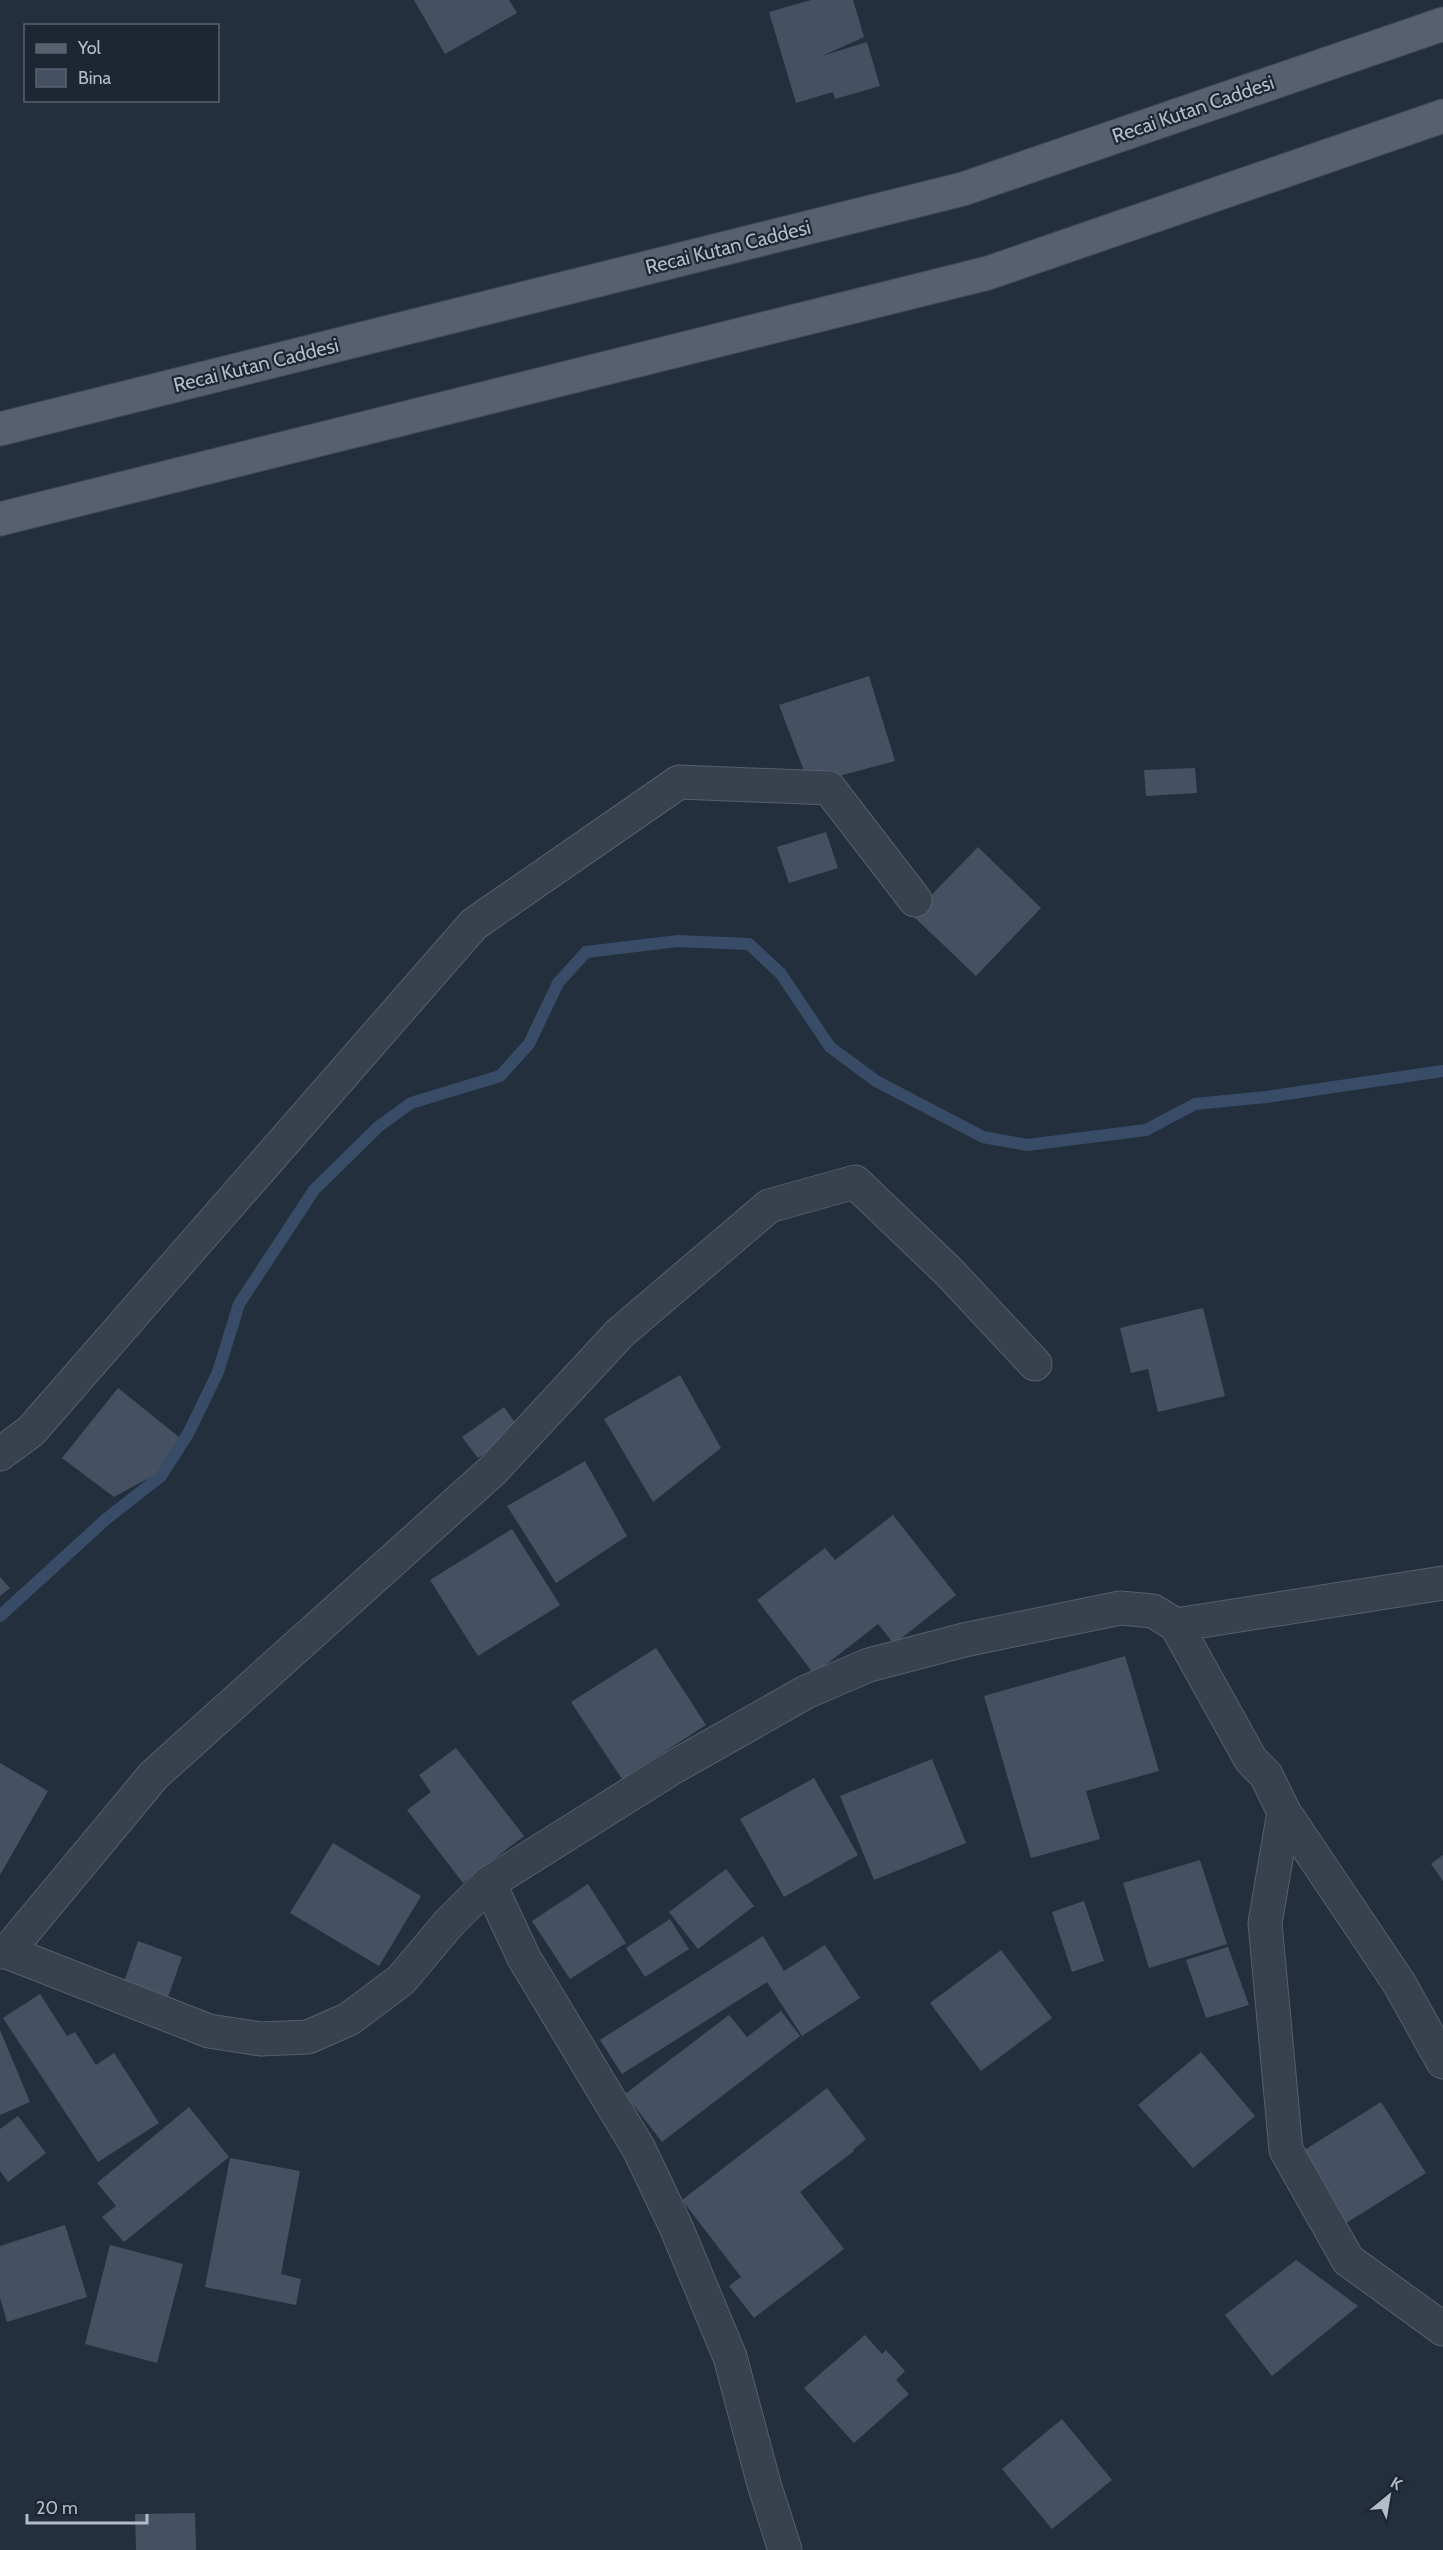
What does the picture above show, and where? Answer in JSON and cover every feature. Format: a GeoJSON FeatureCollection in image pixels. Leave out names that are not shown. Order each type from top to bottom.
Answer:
{"type":"FeatureCollection","features":[{"type":"Feature","properties":{"kind":"main road","name":"Recai Kutan Caddesi"},"geometry":{"type":"LineString","coordinates":[[0,429],[963,189],[1443,24]]}},
{"type":"Feature","properties":{"kind":"main road"},"geometry":{"type":"LineString","coordinates":[[0,519],[988,273],[1443,116]]}},
{"type":"Feature","properties":{"kind":"street"},"geometry":{"type":"LineString","coordinates":[[0,1454],[31,1431],[474,924],[679,782],[829,788],[915,900]]}},
{"type":"Feature","properties":{"kind":"street"},"geometry":{"type":"LineString","coordinates":[[1035,1364],[949,1272],[855,1182],[769,1206],[620,1333],[492,1471],[154,1775],[4,1952],[209,2031],[261,2039],[308,2037],[349,2019],[401,1980],[449,1923],[489,1882],[672,1768],[806,1692],[870,1665],[964,1640],[1120,1608],[1164,1618],[1443,1583]]}},
{"type":"Feature","properties":{"kind":"street"},"geometry":{"type":"LineString","coordinates":[[1164,1618],[1251,1760],[1266,1775],[1284,1812],[1399,1983],[1443,2062]]}},
{"type":"Feature","properties":{"kind":"street"},"geometry":{"type":"LineString","coordinates":[[1284,1812],[1265,1923],[1286,2150],[1348,2260],[1443,2329]]}},
{"type":"Feature","properties":{"kind":"street"},"geometry":{"type":"LineString","coordinates":[[489,1882],[524,1958],[639,2149],[676,2227],[730,2357],[764,2484],[785,2550]]}},
{"type":"Feature","properties":{"kind":"building"},"geometry":{"type":"Polygon","coordinates":[[[414,0],[509,0],[517,13],[445,54],[414,0]]]}},
{"type":"Feature","properties":{"kind":"building"},"geometry":{"type":"Polygon","coordinates":[[[811,0],[853,0],[864,37],[822,56],[867,42],[880,86],[835,99],[833,92],[796,103],[769,12],[811,0]]]}},
{"type":"Feature","properties":{"kind":"building"},"geometry":{"type":"Polygon","coordinates":[[[869,676],[895,761],[809,784],[779,705],[869,676]]]}},
{"type":"Feature","properties":{"kind":"building"},"geometry":{"type":"Polygon","coordinates":[[[1195,768],[1197,793],[1146,796],[1144,770],[1195,768]]]}},
{"type":"Feature","properties":{"kind":"building"},"geometry":{"type":"Polygon","coordinates":[[[826,832],[838,868],[789,883],[777,847],[826,832]]]}},
{"type":"Feature","properties":{"kind":"building"},"geometry":{"type":"Polygon","coordinates":[[[978,847],[1041,908],[976,976],[912,915],[978,847]]]}},
{"type":"Feature","properties":{"kind":"building"},"geometry":{"type":"Polygon","coordinates":[[[1203,1308],[1225,1396],[1158,1412],[1148,1369],[1131,1373],[1120,1328],[1203,1308]]]}},
{"type":"Feature","properties":{"kind":"building"},"geometry":{"type":"Polygon","coordinates":[[[680,1375],[721,1448],[653,1502],[604,1419],[680,1375]]]}},
{"type":"Feature","properties":{"kind":"building"},"geometry":{"type":"Polygon","coordinates":[[[118,1388],[179,1437],[156,1474],[114,1497],[62,1458],[118,1388]]]}},
{"type":"Feature","properties":{"kind":"building"},"geometry":{"type":"Polygon","coordinates":[[[504,1407],[519,1428],[478,1458],[462,1437],[504,1407]]]}},
{"type":"Feature","properties":{"kind":"building"},"geometry":{"type":"Polygon","coordinates":[[[585,1461],[627,1536],[556,1583],[507,1506],[585,1461]]]}},
{"type":"Feature","properties":{"kind":"building"},"geometry":{"type":"Polygon","coordinates":[[[893,1515],[956,1595],[894,1644],[878,1624],[814,1674],[757,1600],[825,1548],[835,1560],[893,1515]]]}},
{"type":"Feature","properties":{"kind":"building"},"geometry":{"type":"Polygon","coordinates":[[[512,1529],[560,1605],[478,1656],[430,1580],[512,1529]]]}},
{"type":"Feature","properties":{"kind":"building"},"geometry":{"type":"Polygon","coordinates":[[[0,1577],[10,1588],[0,1596],[0,1577]]]}},
{"type":"Feature","properties":{"kind":"building"},"geometry":{"type":"Polygon","coordinates":[[[656,1648],[706,1725],[622,1779],[571,1702],[656,1648]]]}},
{"type":"Feature","properties":{"kind":"building"},"geometry":{"type":"Polygon","coordinates":[[[1125,1656],[1159,1771],[1086,1791],[1100,1839],[1031,1858],[984,1696],[1125,1656]]]}},
{"type":"Feature","properties":{"kind":"building"},"geometry":{"type":"Polygon","coordinates":[[[456,1748],[524,1836],[463,1883],[407,1810],[431,1792],[419,1775],[456,1748]]]}},
{"type":"Feature","properties":{"kind":"building"},"geometry":{"type":"Polygon","coordinates":[[[932,1759],[966,1843],[874,1880],[840,1796],[932,1759]]]}},
{"type":"Feature","properties":{"kind":"building"},"geometry":{"type":"Polygon","coordinates":[[[0,1763],[48,1791],[0,1875],[0,1763]]]}},
{"type":"Feature","properties":{"kind":"building"},"geometry":{"type":"Polygon","coordinates":[[[814,1778],[858,1855],[784,1897],[740,1819],[814,1778]]]}},
{"type":"Feature","properties":{"kind":"building"},"geometry":{"type":"Polygon","coordinates":[[[333,1843],[421,1896],[379,1966],[290,1913],[333,1843]]]}},
{"type":"Feature","properties":{"kind":"building"},"geometry":{"type":"Polygon","coordinates":[[[1443,1855],[1443,1881],[1431,1864],[1443,1855]]]}},
{"type":"Feature","properties":{"kind":"building"},"geometry":{"type":"Polygon","coordinates":[[[1200,1860],[1227,1944],[1149,1968],[1123,1883],[1200,1860]]]}},
{"type":"Feature","properties":{"kind":"building"},"geometry":{"type":"Polygon","coordinates":[[[726,1869],[754,1906],[698,1949],[669,1912],[726,1869]]]}},
{"type":"Feature","properties":{"kind":"building"},"geometry":{"type":"Polygon","coordinates":[[[588,1884],[626,1943],[570,1979],[532,1921],[588,1884]]]}},
{"type":"Feature","properties":{"kind":"building"},"geometry":{"type":"Polygon","coordinates":[[[1084,1901],[1104,1961],[1072,1972],[1052,1912],[1084,1901]]]}},
{"type":"Feature","properties":{"kind":"building"},"geometry":{"type":"Polygon","coordinates":[[[670,1919],[689,1949],[645,1977],[626,1948],[670,1919]]]}},
{"type":"Feature","properties":{"kind":"building"},"geometry":{"type":"Polygon","coordinates":[[[763,1936],[784,1971],[825,1945],[860,1998],[802,2036],[767,1982],[622,2074],[600,2040],[763,1936]]]}},
{"type":"Feature","properties":{"kind":"building"},"geometry":{"type":"Polygon","coordinates":[[[138,1941],[182,1957],[166,2003],[122,1988],[138,1941]]]}},
{"type":"Feature","properties":{"kind":"building"},"geometry":{"type":"Polygon","coordinates":[[[1228,1947],[1249,2005],[1206,2018],[1186,1960],[1228,1947]]]}},
{"type":"Feature","properties":{"kind":"building"},"geometry":{"type":"Polygon","coordinates":[[[1001,1950],[1052,2018],[981,2071],[930,2003],[1001,1950]]]}},
{"type":"Feature","properties":{"kind":"building"},"geometry":{"type":"Polygon","coordinates":[[[40,1994],[67,2036],[75,2032],[96,2065],[114,2053],[159,2123],[98,2162],[3,2018],[40,1994]]]}},
{"type":"Feature","properties":{"kind":"building"},"geometry":{"type":"Polygon","coordinates":[[[781,2011],[800,2036],[662,2142],[625,2094],[729,2015],[747,2037],[781,2011]]]}},
{"type":"Feature","properties":{"kind":"building"},"geometry":{"type":"Polygon","coordinates":[[[0,2030],[30,2102],[0,2115],[0,2030]]]}},
{"type":"Feature","properties":{"kind":"building"},"geometry":{"type":"Polygon","coordinates":[[[1201,2052],[1255,2116],[1193,2168],[1138,2105],[1201,2052]]]}},
{"type":"Feature","properties":{"kind":"building"},"geometry":{"type":"Polygon","coordinates":[[[827,2088],[866,2139],[854,2151],[800,2192],[844,2249],[754,2318],[729,2286],[741,2277],[682,2200],[827,2088]]]}},
{"type":"Feature","properties":{"kind":"building"},"geometry":{"type":"Polygon","coordinates":[[[1381,2102],[1426,2173],[1343,2225],[1298,2154],[1381,2102]]]}},
{"type":"Feature","properties":{"kind":"building"},"geometry":{"type":"Polygon","coordinates":[[[189,2107],[229,2157],[124,2242],[102,2217],[116,2206],[97,2183],[189,2107]]]}},
{"type":"Feature","properties":{"kind":"building"},"geometry":{"type":"Polygon","coordinates":[[[18,2116],[46,2153],[8,2182],[0,2171],[0,2129],[18,2116]]]}},
{"type":"Feature","properties":{"kind":"building"},"geometry":{"type":"Polygon","coordinates":[[[230,2158],[300,2171],[281,2274],[301,2279],[296,2305],[205,2287],[230,2158]]]}},
{"type":"Feature","properties":{"kind":"building"},"geometry":{"type":"Polygon","coordinates":[[[65,2225],[87,2297],[7,2322],[0,2298],[0,2246],[65,2225]]]}},
{"type":"Feature","properties":{"kind":"building"},"geometry":{"type":"Polygon","coordinates":[[[110,2245],[183,2264],[157,2363],[85,2344],[110,2245]]]}},
{"type":"Feature","properties":{"kind":"building"},"geometry":{"type":"Polygon","coordinates":[[[1296,2260],[1358,2306],[1272,2376],[1225,2315],[1296,2260]]]}},
{"type":"Feature","properties":{"kind":"building"},"geometry":{"type":"Polygon","coordinates":[[[865,2335],[882,2354],[886,2350],[905,2371],[896,2380],[909,2394],[854,2443],[804,2388],[865,2335]]]}},
{"type":"Feature","properties":{"kind":"building"},"geometry":{"type":"Polygon","coordinates":[[[1062,2419],[1112,2480],[1052,2529],[1002,2469],[1062,2419]]]}},
{"type":"Feature","properties":{"kind":"building"},"geometry":{"type":"Polygon","coordinates":[[[195,2513],[196,2550],[136,2550],[135,2514],[195,2513]]]}},
{"type":"Feature","properties":{"kind":"waterway"},"geometry":{"type":"LineString","coordinates":[[0,1616],[105,1520],[161,1476],[189,1432],[218,1372],[239,1304],[314,1190],[378,1127],[411,1103],[500,1076],[529,1044],[558,983],[586,952],[678,941],[749,944],[781,974],[830,1047],[876,1081],[983,1137],[1027,1145],[1146,1130],[1195,1104],[1266,1097],[1443,1071]]}}]}
